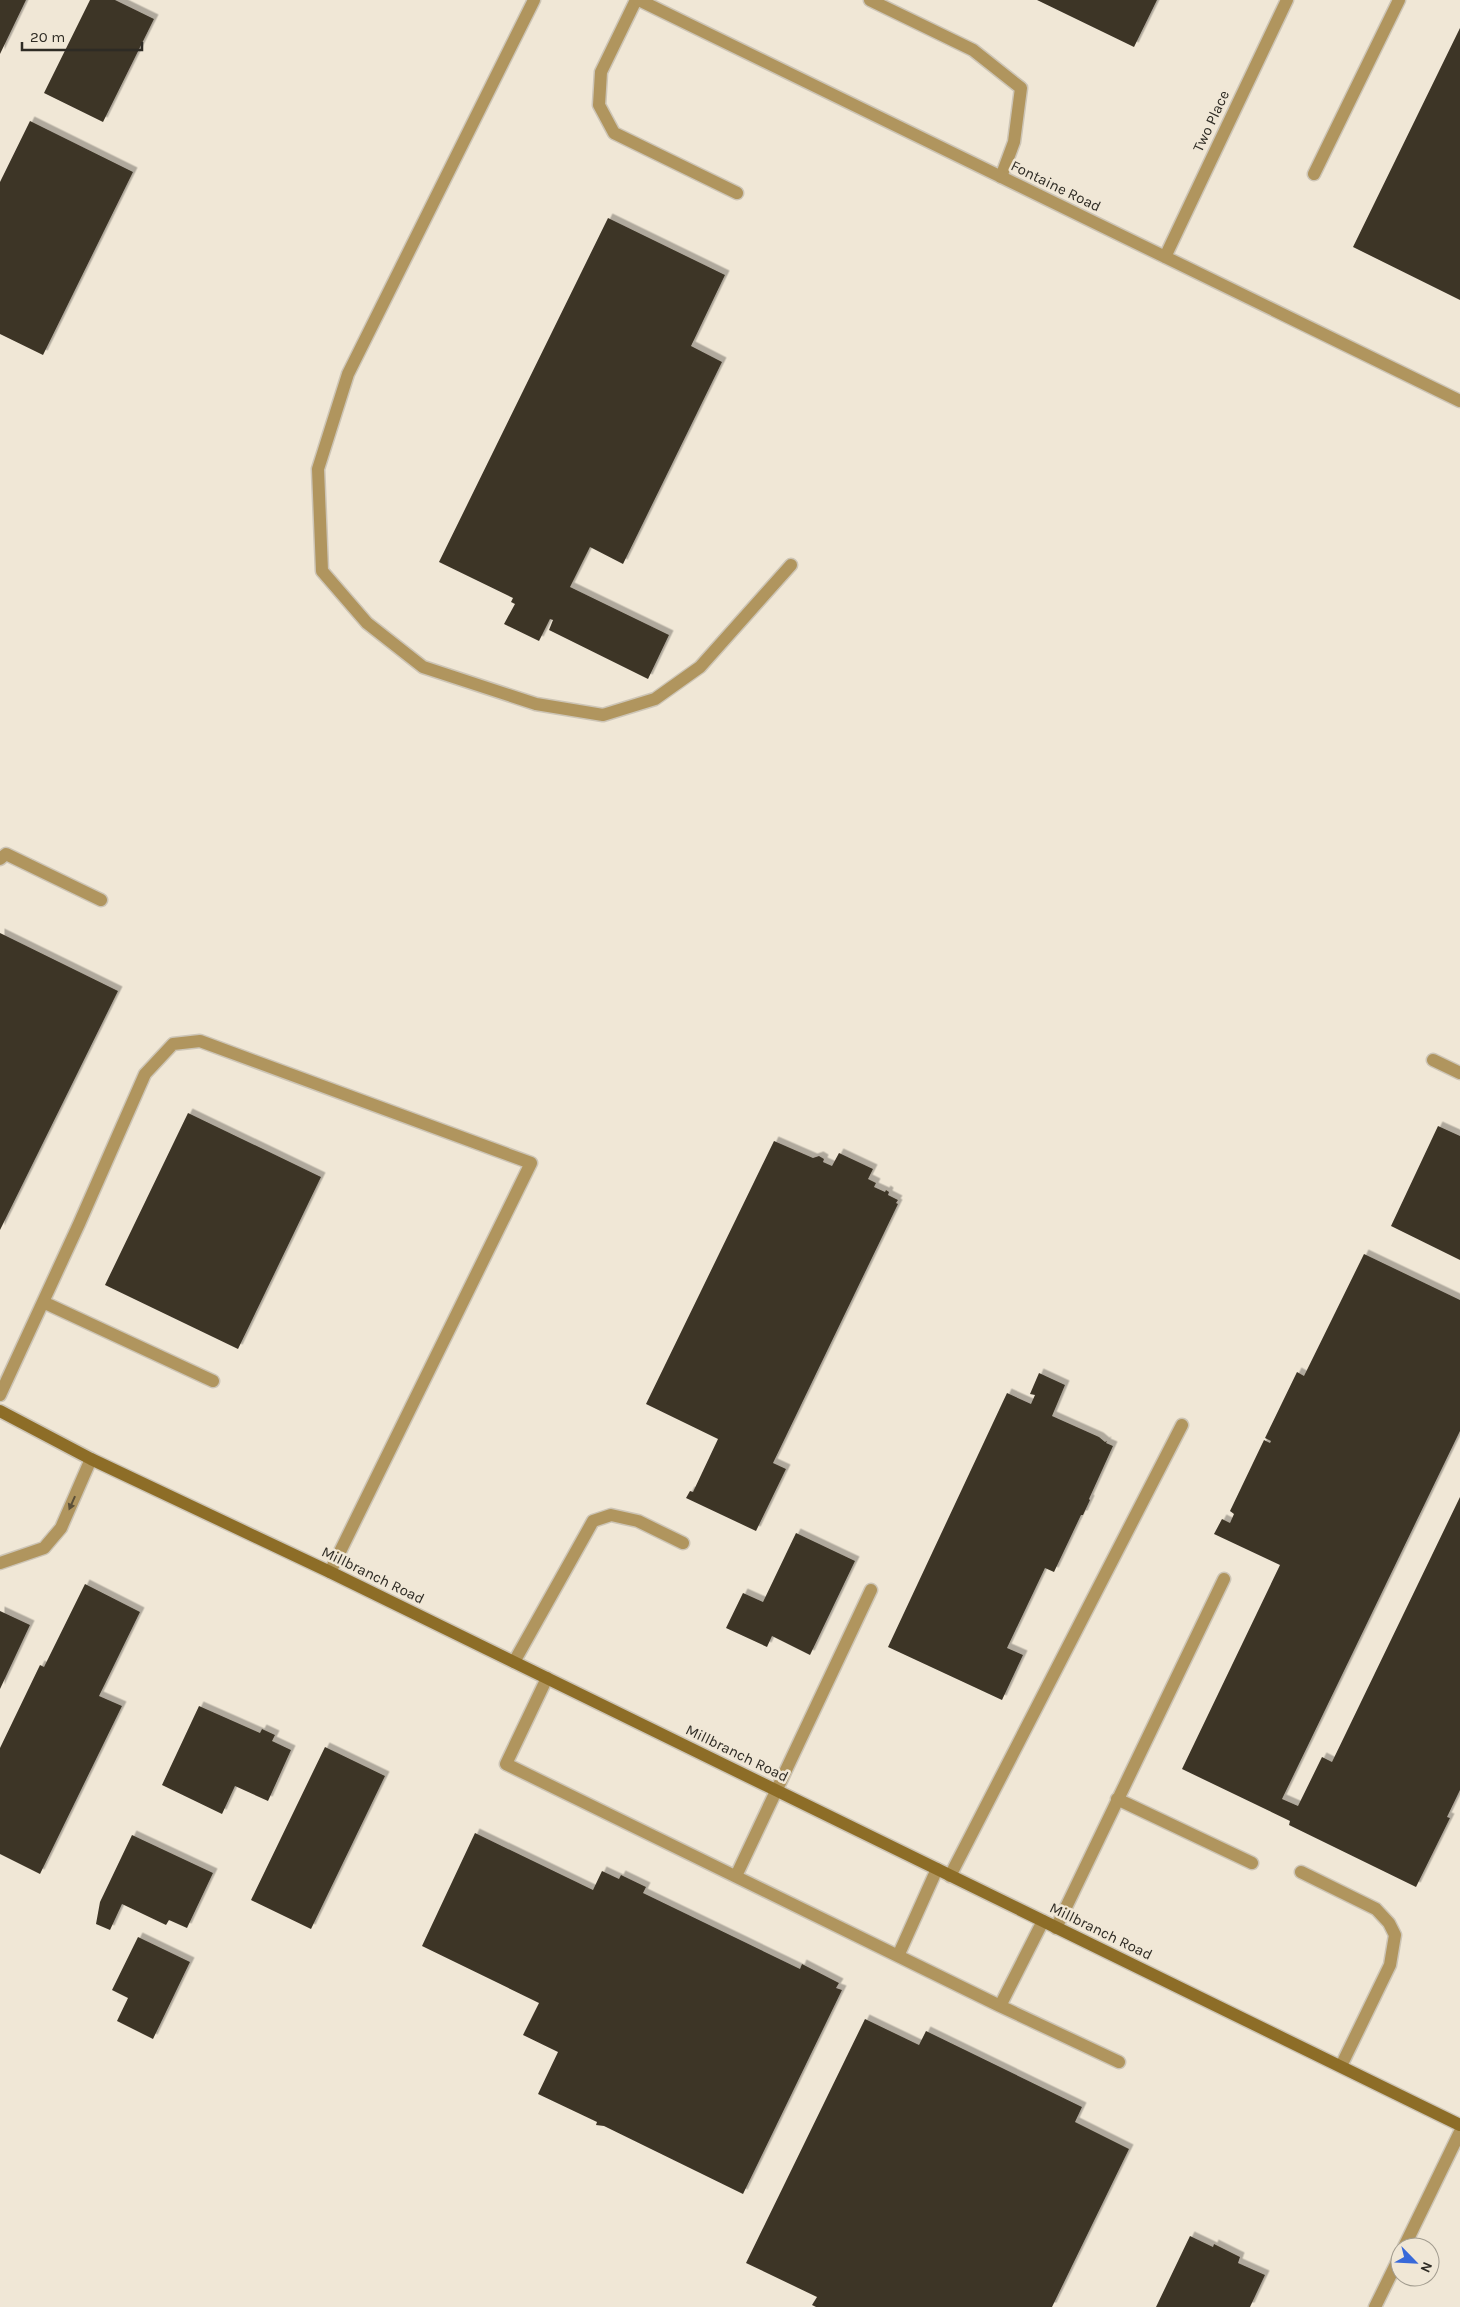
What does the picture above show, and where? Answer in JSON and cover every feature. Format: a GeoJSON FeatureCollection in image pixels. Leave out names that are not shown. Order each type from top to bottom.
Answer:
{"type":"FeatureCollection","features":[{"type":"Feature","properties":{"kind":"main road","name":"Millbranch Road"},"geometry":{"type":"LineString","coordinates":[[0,1411],[91,1458],[330,1572],[1460,2125]]}},
{"type":"Feature","properties":{"kind":"street"},"geometry":{"type":"LineString","coordinates":[[534,0],[348,374],[318,469],[322,571],[367,623],[423,667],[536,704],[603,715],[655,699],[700,667],[791,565]]}},
{"type":"Feature","properties":{"kind":"street"},"geometry":{"type":"LineString","coordinates":[[637,0],[601,72],[599,105],[614,133],[737,193]]}},
{"type":"Feature","properties":{"kind":"street","name":"Fontaine Road"},"geometry":{"type":"LineString","coordinates":[[637,0],[1460,401]]}},
{"type":"Feature","properties":{"kind":"street"},"geometry":{"type":"LineString","coordinates":[[870,0],[973,50],[1021,88],[1014,142],[1001,177]]}},
{"type":"Feature","properties":{"kind":"street","name":"Two Place"},"geometry":{"type":"LineString","coordinates":[[1165,257],[1287,0]]}},
{"type":"Feature","properties":{"kind":"street"},"geometry":{"type":"LineString","coordinates":[[1314,174],[1399,0]]}},
{"type":"Feature","properties":{"kind":"street"},"geometry":{"type":"LineString","coordinates":[[0,859],[6,854],[101,900]]}},
{"type":"Feature","properties":{"kind":"street"},"geometry":{"type":"LineString","coordinates":[[0,1395],[145,1074],[173,1044],[200,1041],[531,1163],[330,1572]]}},
{"type":"Feature","properties":{"kind":"street"},"geometry":{"type":"LineString","coordinates":[[1433,1060],[1460,1073]]}},
{"type":"Feature","properties":{"kind":"street"},"geometry":{"type":"LineString","coordinates":[[43,1302],[214,1381]]}},
{"type":"Feature","properties":{"kind":"street"},"geometry":{"type":"LineString","coordinates":[[950,1876],[1182,1426]]}},
{"type":"Feature","properties":{"kind":"street"},"geometry":{"type":"LineString","coordinates":[[0,1563],[44,1548],[61,1528],[91,1458]]}},
{"type":"Feature","properties":{"kind":"street"},"geometry":{"type":"LineString","coordinates":[[514,1662],[593,1521],[611,1515],[638,1521],[683,1543]]}},
{"type":"Feature","properties":{"kind":"street"},"geometry":{"type":"LineString","coordinates":[[1056,1928],[1224,1579]]}},
{"type":"Feature","properties":{"kind":"street"},"geometry":{"type":"LineString","coordinates":[[736,1876],[871,1590]]}},
{"type":"Feature","properties":{"kind":"street"},"geometry":{"type":"LineString","coordinates":[[547,1678],[506,1764],[1000,2006],[1120,2062]]}},
{"type":"Feature","properties":{"kind":"street"},"geometry":{"type":"LineString","coordinates":[[1117,1799],[1252,1863]]}},
{"type":"Feature","properties":{"kind":"street"},"geometry":{"type":"LineString","coordinates":[[898,1956],[937,1869]]}},
{"type":"Feature","properties":{"kind":"street"},"geometry":{"type":"LineString","coordinates":[[1301,1872],[1376,1908],[1389,1923],[1395,1935],[1390,1965],[1341,2066]]}},
{"type":"Feature","properties":{"kind":"street"},"geometry":{"type":"LineString","coordinates":[[1000,2006],[1043,1921]]}},
{"type":"Feature","properties":{"kind":"street"},"geometry":{"type":"LineString","coordinates":[[1409,2237],[1460,2132]]}},
{"type":"Feature","properties":{"kind":"street"},"geometry":{"type":"LineString","coordinates":[[1375,2307],[1390,2276]]}},
{"type":"Feature","properties":{"kind":"building"},"geometry":{"type":"Polygon","coordinates":[[[0,0],[26,0],[0,54],[0,0]]]}},
{"type":"Feature","properties":{"kind":"building"},"geometry":{"type":"Polygon","coordinates":[[[90,0],[115,0],[154,19],[103,122],[44,93],[90,0]]]}},
{"type":"Feature","properties":{"kind":"building"},"geometry":{"type":"Polygon","coordinates":[[[1037,0],[1157,0],[1134,47],[1037,0]]]}},
{"type":"Feature","properties":{"kind":"building"},"geometry":{"type":"Polygon","coordinates":[[[1460,28],[1460,300],[1353,247],[1460,28]]]}},
{"type":"Feature","properties":{"kind":"building"},"geometry":{"type":"Polygon","coordinates":[[[30,121],[133,172],[43,355],[0,334],[0,182],[30,121]]]}},
{"type":"Feature","properties":{"kind":"building"},"geometry":{"type":"Polygon","coordinates":[[[608,218],[725,275],[691,346],[722,362],[623,564],[590,547],[570,587],[669,635],[648,679],[549,630],[553,620],[550,619],[539,641],[504,624],[515,604],[511,602],[513,598],[439,562],[608,218]]]}},
{"type":"Feature","properties":{"kind":"building"},"geometry":{"type":"Polygon","coordinates":[[[0,933],[118,991],[0,1230],[0,933]]]}},
{"type":"Feature","properties":{"kind":"building"},"geometry":{"type":"Polygon","coordinates":[[[188,1113],[321,1177],[238,1349],[105,1285],[188,1113]]]}},
{"type":"Feature","properties":{"kind":"building"},"geometry":{"type":"Polygon","coordinates":[[[1438,1126],[1460,1136],[1460,1260],[1391,1226],[1438,1126]]]}},
{"type":"Feature","properties":{"kind":"building"},"geometry":{"type":"Polygon","coordinates":[[[774,1141],[813,1158],[819,1156],[824,1159],[823,1162],[832,1166],[839,1153],[873,1169],[868,1179],[876,1183],[874,1187],[889,1192],[888,1195],[898,1200],[896,1203],[898,1204],[773,1463],[786,1469],[756,1531],[686,1498],[690,1491],[693,1492],[718,1439],[646,1404],[774,1141]]]}},
{"type":"Feature","properties":{"kind":"building"},"geometry":{"type":"Polygon","coordinates":[[[1364,1254],[1460,1300],[1460,1431],[1282,1799],[1298,1806],[1322,1757],[1332,1762],[1460,1497],[1460,1790],[1447,1817],[1450,1818],[1416,1887],[1289,1825],[1290,1821],[1182,1769],[1280,1565],[1214,1534],[1222,1519],[1230,1523],[1234,1514],[1230,1511],[1264,1440],[1270,1443],[1271,1441],[1265,1438],[1297,1372],[1304,1376],[1364,1254]]]}},
{"type":"Feature","properties":{"kind":"building"},"geometry":{"type":"Polygon","coordinates":[[[1039,1373],[1065,1385],[1052,1416],[1099,1437],[1113,1446],[1083,1515],[1081,1515],[1054,1572],[1045,1568],[1007,1648],[1023,1655],[1002,1700],[888,1647],[1007,1393],[1031,1404],[1035,1395],[1030,1394],[1039,1373]]]}},
{"type":"Feature","properties":{"kind":"building"},"geometry":{"type":"Polygon","coordinates":[[[796,1533],[855,1561],[810,1655],[772,1636],[767,1647],[726,1628],[743,1593],[763,1602],[796,1533]]]}},
{"type":"Feature","properties":{"kind":"building"},"geometry":{"type":"Polygon","coordinates":[[[85,1584],[140,1612],[99,1696],[122,1706],[40,1874],[0,1854],[0,1748],[40,1665],[44,1667],[85,1584]]]}},
{"type":"Feature","properties":{"kind":"building"},"geometry":{"type":"Polygon","coordinates":[[[0,1611],[30,1625],[0,1689],[0,1611]]]}},
{"type":"Feature","properties":{"kind":"building"},"geometry":{"type":"Polygon","coordinates":[[[199,1706],[260,1733],[262,1729],[275,1735],[272,1741],[291,1750],[268,1801],[235,1786],[222,1814],[162,1785],[199,1706]]]}},
{"type":"Feature","properties":{"kind":"building"},"geometry":{"type":"Polygon","coordinates":[[[325,1747],[385,1776],[311,1929],[251,1900],[325,1747]]]}},
{"type":"Feature","properties":{"kind":"building"},"geometry":{"type":"Polygon","coordinates":[[[475,1833],[593,1890],[602,1871],[619,1879],[621,1875],[646,1887],[643,1893],[800,1969],[802,1964],[839,1983],[836,1988],[842,1990],[743,2194],[604,2126],[596,2125],[597,2122],[538,2094],[558,2052],[523,2035],[539,2003],[422,1946],[475,1833]]]}},
{"type":"Feature","properties":{"kind":"building"},"geometry":{"type":"Polygon","coordinates":[[[132,1835],[213,1873],[187,1928],[169,1920],[166,1925],[122,1904],[110,1930],[96,1924],[100,1902],[132,1835]]]}},
{"type":"Feature","properties":{"kind":"building"},"geometry":{"type":"Polygon","coordinates":[[[138,1937],[190,1962],[153,2039],[117,2021],[128,1998],[112,1990],[138,1937]]]}},
{"type":"Feature","properties":{"kind":"building"},"geometry":{"type":"Polygon","coordinates":[[[865,2019],[919,2045],[926,2031],[1082,2107],[1075,2122],[1129,2149],[1052,2307],[816,2307],[812,2305],[817,2297],[746,2263],[865,2019]]]}},
{"type":"Feature","properties":{"kind":"building"},"geometry":{"type":"Polygon","coordinates":[[[1190,2236],[1213,2247],[1214,2244],[1240,2257],[1238,2263],[1265,2275],[1250,2307],[1156,2307],[1190,2236]]]}}]}
